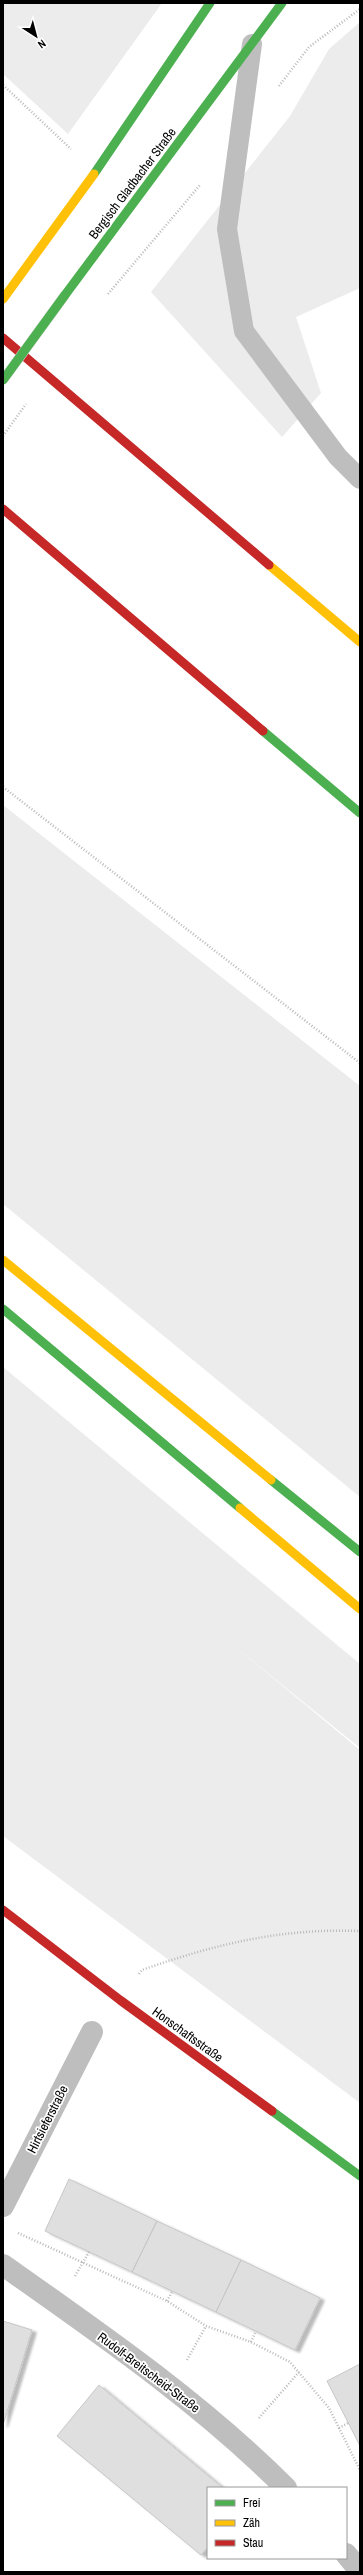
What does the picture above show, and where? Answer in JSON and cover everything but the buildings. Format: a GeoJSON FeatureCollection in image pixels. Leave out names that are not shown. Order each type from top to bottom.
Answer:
{"type":"FeatureCollection","features":[{"type":"Feature","properties":{"kind":"main road"},"geometry":{"type":"LineString","coordinates":[[3,299],[95,172],[210,3]]}},
{"type":"Feature","properties":{"kind":"main road","name":"Bergisch Gladbacher Straße"},"geometry":{"type":"LineString","coordinates":[[3,380],[282,3]]}},
{"type":"Feature","properties":{"kind":"main road"},"geometry":{"type":"LineString","coordinates":[[3,338],[360,642]]}},
{"type":"Feature","properties":{"kind":"main road"},"geometry":{"type":"LineString","coordinates":[[3,509],[360,813]]}},
{"type":"Feature","properties":{"kind":"main road"},"geometry":{"type":"LineString","coordinates":[[3,1260],[360,1552]]}},
{"type":"Feature","properties":{"kind":"main road"},"geometry":{"type":"LineString","coordinates":[[3,1309],[360,1609]]}},
{"type":"Feature","properties":{"kind":"main road","name":"Honschaftsstraße"},"geometry":{"type":"LineString","coordinates":[[3,1910],[120,2000],[360,2176]]}},
{"type":"Feature","properties":{"kind":"street","name":"Hirtsieferstraße"},"geometry":{"type":"LineString","coordinates":[[3,2206],[92,2032]]}},
{"type":"Feature","properties":{"kind":"street","name":"Rudolf-Breitscheid-Straße"},"geometry":{"type":"LineString","coordinates":[[3,2265],[172,2388],[237,2442],[285,2487]]}},
{"type":"Feature","properties":{"kind":"street"},"geometry":{"type":"LineString","coordinates":[[347,2555],[360,2571]]}},
{"type":"Feature","properties":{"kind":"lane"},"geometry":{"type":"LineString","coordinates":[[252,44],[227,229],[244,331],[338,457],[360,479]]}},
{"type":"Feature","properties":{"kind":"path"},"geometry":{"type":"LineString","coordinates":[[3,85],[95,172]]}},
{"type":"Feature","properties":{"kind":"path"},"geometry":{"type":"LineString","coordinates":[[3,786],[360,1063]]}},
{"type":"Feature","properties":{"kind":"path"},"geometry":{"type":"LineString","coordinates":[[120,2000],[142,1970],[180,1956],[274,1934],[328,1930],[360,1931]]}},
{"type":"Feature","properties":{"kind":"path"},"geometry":{"type":"LineString","coordinates":[[16,2233],[167,2302],[206,2326],[251,2342],[290,2362],[329,2408],[360,2470]]}},
{"type":"Feature","properties":{"kind":"path"},"geometry":{"type":"LineString","coordinates":[[84,2263],[89,2252]]}},
{"type":"Feature","properties":{"kind":"path"},"geometry":{"type":"LineString","coordinates":[[167,2302],[172,2292]]}},
{"type":"Feature","properties":{"kind":"path"},"geometry":{"type":"LineString","coordinates":[[172,2388],[206,2326]]}},
{"type":"Feature","properties":{"kind":"path"},"geometry":{"type":"LineString","coordinates":[[251,2342],[256,2331]]}},
{"type":"Feature","properties":{"kind":"path"},"geometry":{"type":"LineString","coordinates":[[237,2442],[299,2372]]}},
{"type":"Feature","properties":{"kind":"path"},"geometry":{"type":"LineString","coordinates":[[339,2428],[348,2423]]}},
{"type":"Feature","properties":{"kind":"shaded area"},"geometry":{"type":"Polygon","coordinates":[[[3,3],[162,3],[68,134],[3,74],[3,3]]]}},
{"type":"Feature","properties":{"kind":"shaded area"},"geometry":{"type":"Polygon","coordinates":[[[360,22],[360,288],[296,317],[321,393],[282,437],[151,292],[290,116],[329,49],[360,22]]]}},
{"type":"Feature","properties":{"kind":"shaded area"},"geometry":{"type":"Polygon","coordinates":[[[3,805],[360,1086],[360,1497],[3,1204],[3,805]]]}},
{"type":"Feature","properties":{"kind":"shaded area"},"geometry":{"type":"Polygon","coordinates":[[[3,1367],[360,1664],[360,1748],[232,1644],[360,1750],[360,2103],[3,1836],[3,1367]]]}},
{"type":"Feature","properties":{"kind":"traffic: fast"},"geometry":{"type":"LineString","coordinates":[[94,174],[210,3]]}},
{"type":"Feature","properties":{"kind":"traffic: fast"},"geometry":{"type":"LineString","coordinates":[[65,295],[282,3]]}},
{"type":"Feature","properties":{"kind":"traffic: fast"},"geometry":{"type":"LineString","coordinates":[[3,380],[65,295]]}},
{"type":"Feature","properties":{"kind":"traffic: fast"},"geometry":{"type":"LineString","coordinates":[[263,731],[360,813]]}},
{"type":"Feature","properties":{"kind":"traffic: fast"},"geometry":{"type":"LineString","coordinates":[[3,1309],[240,1508]]}},
{"type":"Feature","properties":{"kind":"traffic: fast"},"geometry":{"type":"LineString","coordinates":[[271,1480],[360,1552]]}},
{"type":"Feature","properties":{"kind":"traffic: fast"},"geometry":{"type":"LineString","coordinates":[[272,2111],[360,2176]]}},
{"type":"Feature","properties":{"kind":"traffic: slow"},"geometry":{"type":"LineString","coordinates":[[3,299],[94,174]]}},
{"type":"Feature","properties":{"kind":"traffic: slow"},"geometry":{"type":"LineString","coordinates":[[269,565],[360,642]]}},
{"type":"Feature","properties":{"kind":"traffic: slow"},"geometry":{"type":"LineString","coordinates":[[3,1260],[271,1480]]}},
{"type":"Feature","properties":{"kind":"traffic: slow"},"geometry":{"type":"LineString","coordinates":[[240,1508],[360,1609]]}},
{"type":"Feature","properties":{"kind":"traffic: jam"},"geometry":{"type":"LineString","coordinates":[[3,338],[269,565]]}},
{"type":"Feature","properties":{"kind":"traffic: jam"},"geometry":{"type":"LineString","coordinates":[[3,509],[263,731]]}},
{"type":"Feature","properties":{"kind":"traffic: jam"},"geometry":{"type":"LineString","coordinates":[[3,1910],[120,2000],[272,2111]]}}]}
